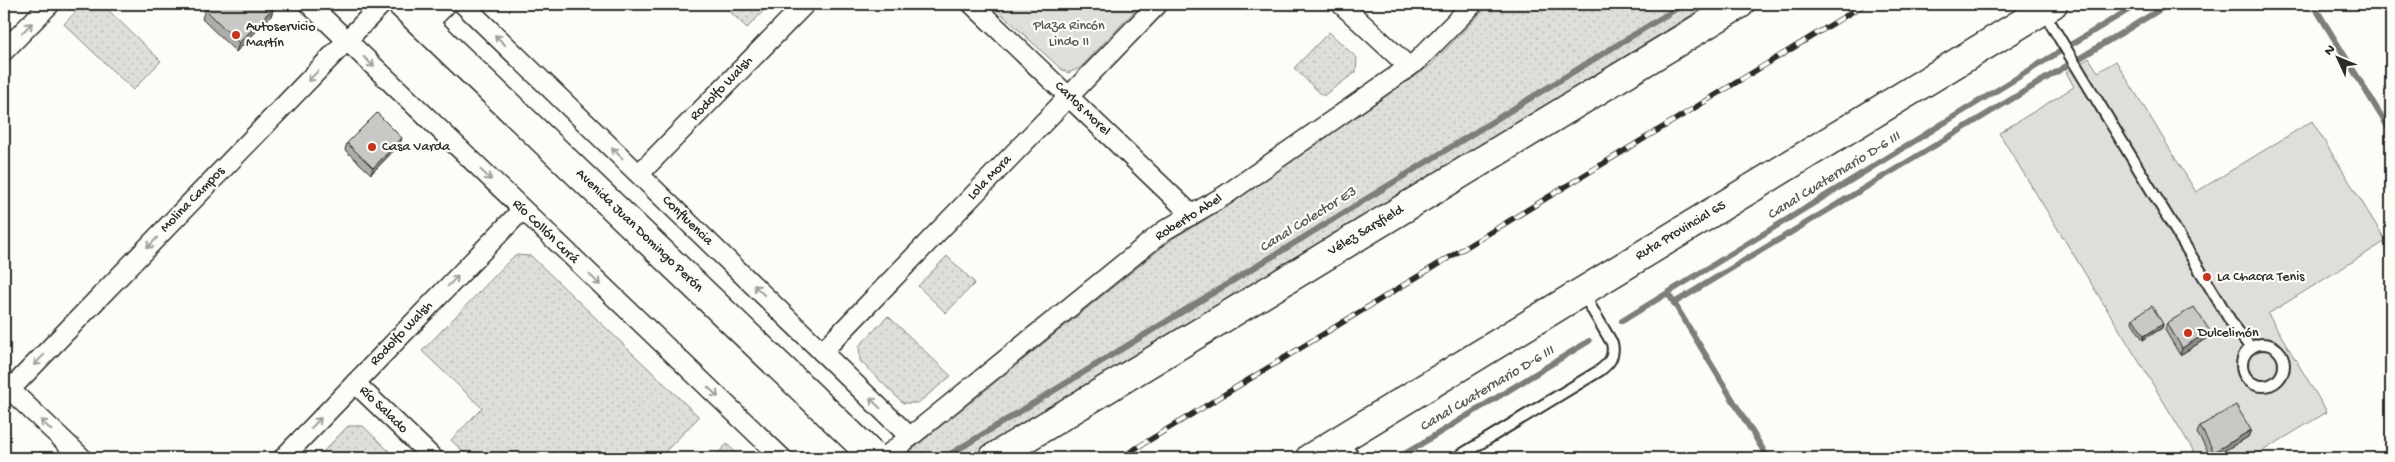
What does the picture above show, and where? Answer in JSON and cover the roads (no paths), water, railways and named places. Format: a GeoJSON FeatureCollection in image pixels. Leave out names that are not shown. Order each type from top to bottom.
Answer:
{"type":"FeatureCollection","features":[{"type":"Feature","properties":{"kind":"main road","name":"Avenida Juan Domingo Perón"},"geometry":{"type":"LineString","coordinates":[[402,4],[875,458]]}},
{"type":"Feature","properties":{"kind":"main road","name":"Vélez Sarsfield"},"geometry":{"type":"LineString","coordinates":[[993,458],[1740,4]]}},
{"type":"Feature","properties":{"kind":"main road","name":"Ruta Provincial 65"},"geometry":{"type":"LineString","coordinates":[[1310,458],[1348,448],[1582,292],[2048,7]]}},
{"type":"Feature","properties":{"kind":"street"},"geometry":{"type":"LineString","coordinates":[[4,51],[50,4]]}},
{"type":"Feature","properties":{"kind":"street","name":"Río Collón Curá"},"geometry":{"type":"LineString","coordinates":[[309,4],[782,458]]}},
{"type":"Feature","properties":{"kind":"street","name":"Molina Campos"},"geometry":{"type":"LineString","coordinates":[[6,390],[382,4]]}},
{"type":"Feature","properties":{"kind":"street"},"geometry":{"type":"LineString","coordinates":[[426,26],[447,4]]}},
{"type":"Feature","properties":{"kind":"street","name":"Confluencia"},"geometry":{"type":"LineString","coordinates":[[464,4],[910,437]]}},
{"type":"Feature","properties":{"kind":"street","name":"Rodolfo Walsh"},"geometry":{"type":"LineString","coordinates":[[640,174],[805,4]]}},
{"type":"Feature","properties":{"kind":"street","name":"Carlos Morel"},"geometry":{"type":"LineString","coordinates":[[972,4],[1192,215]]}},
{"type":"Feature","properties":{"kind":"street","name":"Lola Mora"},"geometry":{"type":"LineString","coordinates":[[822,352],[1158,4]]}},
{"type":"Feature","properties":{"kind":"street"},"geometry":{"type":"LineString","coordinates":[[1341,4],[1409,67]]}},
{"type":"Feature","properties":{"kind":"street","name":"Roberto Abel"},"geometry":{"type":"LineString","coordinates":[[884,458],[1157,237],[1224,196],[1409,67],[1428,52],[1473,4]]}},
{"type":"Feature","properties":{"kind":"street","name":"Rodolfo Walsh"},"geometry":{"type":"LineString","coordinates":[[283,458],[522,210]]}},
{"type":"Feature","properties":{"kind":"street","name":"Río Salado"},"geometry":{"type":"LineString","coordinates":[[355,383],[433,458]]}},
{"type":"Feature","properties":{"kind":"street"},"geometry":{"type":"LineString","coordinates":[[6,390],[82,458]]}},
{"type":"Feature","properties":{"kind":"lane"},"geometry":{"type":"LineString","coordinates":[[2048,7],[2232,325],[2251,348]]}},
{"type":"Feature","properties":{"kind":"lane"},"geometry":{"type":"LineString","coordinates":[[1456,458],[1599,371],[1610,362],[1614,350],[1612,343],[1582,292]]}},
{"type":"Feature","properties":{"kind":"lane"},"geometry":{"type":"LineString","coordinates":[[2256,345],[2270,345],[2280,352],[2284,365],[2276,382],[2270,385],[2257,385],[2246,377],[2242,365],[2243,358],[2251,348],[2256,345]]}},
{"type":"Feature","properties":{"kind":"waterway","name":"Canal Colector E3"},"geometry":{"type":"LineString","coordinates":[[944,458],[1684,4]]}},
{"type":"Feature","properties":{"kind":"waterway","name":"Canal Cuaternario D-6 III"},"geometry":{"type":"LineString","coordinates":[[2072,44],[2138,4]]}},
{"type":"Feature","properties":{"kind":"waterway"},"geometry":{"type":"LineString","coordinates":[[2080,58],[2169,4]]}},
{"type":"Feature","properties":{"kind":"waterway"},"geometry":{"type":"LineString","coordinates":[[2313,4],[2391,132]]}},
{"type":"Feature","properties":{"kind":"waterway","name":"Canal Cuaternario D-6 III"},"geometry":{"type":"LineString","coordinates":[[1622,321],[2059,52]]}},
{"type":"Feature","properties":{"kind":"waterway"},"geometry":{"type":"LineString","coordinates":[[1674,303],[2068,65]]}},
{"type":"Feature","properties":{"kind":"waterway"},"geometry":{"type":"LineString","coordinates":[[1668,293],[1768,458]]}},
{"type":"Feature","properties":{"kind":"waterway","name":"Canal Cuaternario D-6 III"},"geometry":{"type":"LineString","coordinates":[[1398,458],[1589,341]]}},
{"type":"Feature","properties":{"kind":"railway"},"geometry":{"type":"LineString","coordinates":[[1120,458],[1865,4]]}},
{"type":"Feature","properties":{"kind":"place","name":"Autoservicio Martín"},"geometry":{"type":"Point","coordinates":[236,35]}},
{"type":"Feature","properties":{"kind":"place","name":"Casa Varda"},"geometry":{"type":"Point","coordinates":[372,147]}},
{"type":"Feature","properties":{"kind":"place","name":"La Chacra Tenis"},"geometry":{"type":"Point","coordinates":[2207,277]}},
{"type":"Feature","properties":{"kind":"place","name":"Dulcelimón"},"geometry":{"type":"Point","coordinates":[2188,333]}},
{"type":"Feature","properties":{"kind":"park label","name":"Plaza Rincón Lindo II"},"geometry":{"type":"Point","coordinates":[1069,34]}}]}
